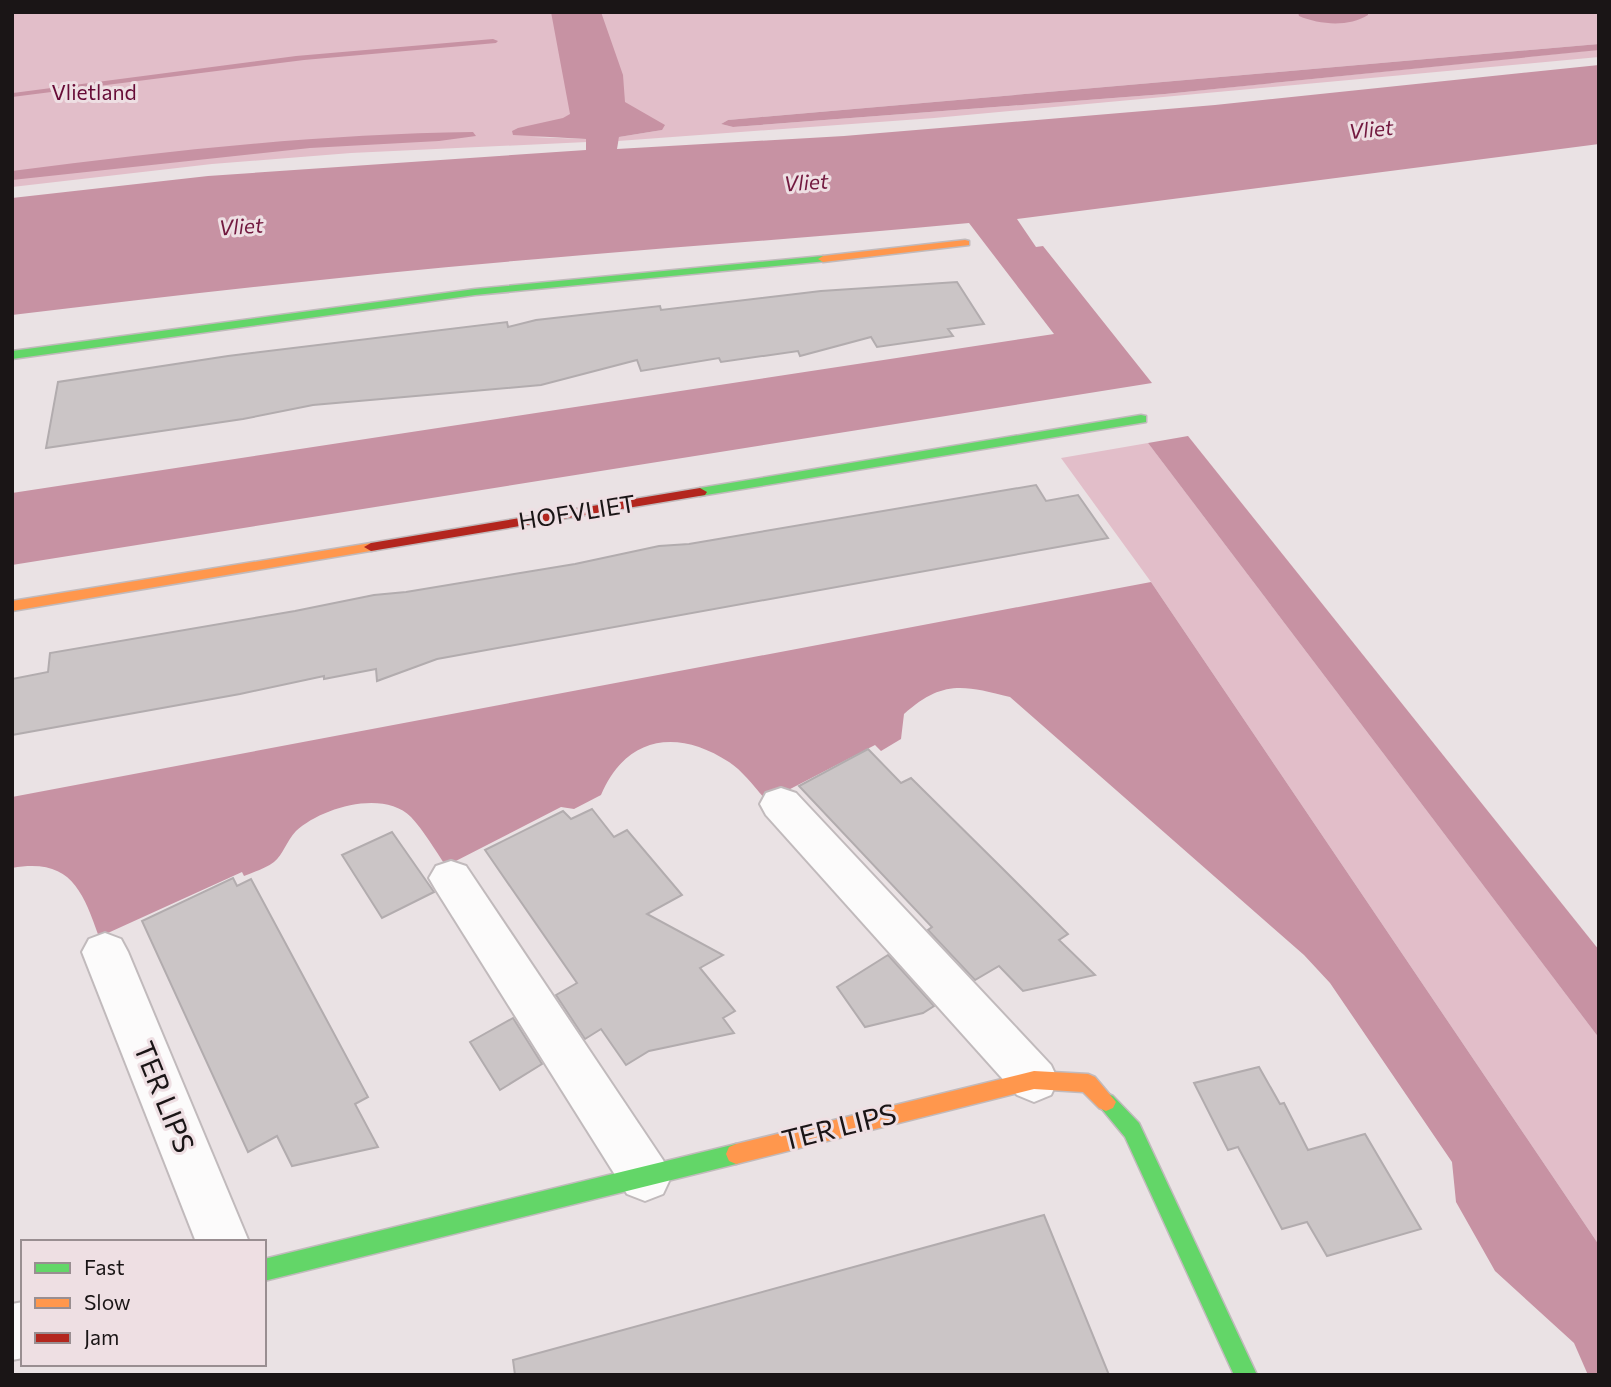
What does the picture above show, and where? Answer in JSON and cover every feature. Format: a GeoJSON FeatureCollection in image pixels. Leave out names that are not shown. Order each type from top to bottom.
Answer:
{"type":"FeatureCollection","features":[{"type":"Feature","properties":{"kind":"street"},"geometry":{"type":"LineString","coordinates":[[12,355],[462,294],[792,263],[965,243]]}},
{"type":"Feature","properties":{"kind":"street","name":"HOFVLIET"},"geometry":{"type":"LineString","coordinates":[[12,606],[1141,419]]}},
{"type":"Feature","properties":{"kind":"street"},"geometry":{"type":"LineString","coordinates":[[781,804],[1034,1080]]}},
{"type":"Feature","properties":{"kind":"street"},"geometry":{"type":"LineString","coordinates":[[451,878],[645,1177]]}},
{"type":"Feature","properties":{"kind":"street","name":"TER LIPS"},"geometry":{"type":"LineString","coordinates":[[105,951],[222,1240]]}},
{"type":"Feature","properties":{"kind":"street","name":"TER LIPS"},"geometry":{"type":"LineString","coordinates":[[266,1270],[1034,1080],[1088,1083],[1132,1130],[1246,1375]]}},
{"type":"Feature","properties":{"kind":"green space","name":"Vlietland"},"geometry":{"type":"Polygon","coordinates":[[[12,12],[1599,12],[1599,44],[728,120],[721,124],[733,127],[1165,94],[1594,50],[1599,50],[1599,57],[934,118],[618,141],[619,137],[662,130],[532,137],[586,139],[587,142],[351,153],[212,164],[12,187],[12,12]]]}},
{"type":"Feature","properties":{"kind":"green space"},"geometry":{"type":"Polygon","coordinates":[[[1148,443],[1599,1038],[1599,1245],[1151,582],[1061,458],[1148,443]]]}},
{"type":"Feature","properties":{"kind":"water","name":"Vliet"},"geometry":{"type":"Polygon","coordinates":[[[551,12],[601,12],[623,75],[625,102],[665,125],[662,130],[619,137],[617,149],[844,136],[1215,105],[1599,65],[1599,144],[1017,219],[1036,247],[1043,246],[1152,383],[12,565],[12,493],[1054,334],[969,223],[406,271],[12,315],[12,198],[208,176],[586,150],[586,139],[513,135],[512,131],[518,128],[570,114],[551,12]]]}},
{"type":"Feature","properties":{"kind":"water"},"geometry":{"type":"Polygon","coordinates":[[[1298,12],[1368,12],[1368,15],[1343,23],[1325,23],[1299,16],[1298,12]]]}},
{"type":"Feature","properties":{"kind":"water"},"geometry":{"type":"Polygon","coordinates":[[[493,39],[498,41],[304,60],[12,97],[13,93],[296,56],[493,39]]]}},
{"type":"Feature","properties":{"kind":"water"},"geometry":{"type":"Polygon","coordinates":[[[1599,44],[1599,50],[1165,94],[733,127],[721,124],[728,120],[1599,44]]]}},
{"type":"Feature","properties":{"kind":"water"},"geometry":{"type":"Polygon","coordinates":[[[473,132],[476,136],[439,141],[310,148],[12,180],[12,171],[184,150],[357,136],[473,132]]]}},
{"type":"Feature","properties":{"kind":"water"},"geometry":{"type":"Polygon","coordinates":[[[1188,436],[1599,950],[1599,1038],[1148,443],[1188,436]]]}},
{"type":"Feature","properties":{"kind":"water"},"geometry":{"type":"Polygon","coordinates":[[[1151,582],[1599,1245],[1599,1375],[1588,1375],[1574,1343],[1495,1271],[1456,1202],[1452,1162],[1330,983],[1304,955],[1010,697],[966,688],[954,688],[930,695],[904,714],[901,739],[881,751],[875,745],[767,801],[734,766],[710,751],[672,742],[655,744],[624,760],[601,795],[574,809],[561,807],[446,866],[416,822],[399,809],[385,804],[369,803],[336,809],[296,831],[277,859],[267,866],[244,876],[242,872],[99,937],[79,891],[61,873],[32,866],[12,868],[12,797],[1151,582]]]}},
{"type":"Feature","properties":{"kind":"building"},"geometry":{"type":"Polygon","coordinates":[[[957,282],[984,324],[948,329],[953,336],[877,347],[871,337],[800,356],[798,351],[721,362],[719,358],[641,371],[637,360],[541,385],[313,405],[243,419],[46,448],[58,382],[228,356],[507,322],[508,327],[536,320],[660,306],[661,310],[821,291],[957,282]]]}},
{"type":"Feature","properties":{"kind":"building"},"geometry":{"type":"Polygon","coordinates":[[[1036,485],[1046,501],[1078,495],[1108,538],[437,659],[377,681],[376,669],[324,679],[324,676],[12,735],[12,679],[48,672],[50,653],[374,595],[575,564],[659,546],[689,544],[1036,485]]]}},
{"type":"Feature","properties":{"kind":"building"},"geometry":{"type":"Polygon","coordinates":[[[868,749],[901,783],[911,778],[1001,867],[1068,934],[1059,940],[1095,975],[1023,991],[999,966],[975,980],[928,930],[932,927],[799,786],[868,749]]]}},
{"type":"Feature","properties":{"kind":"building"},"geometry":{"type":"Polygon","coordinates":[[[592,809],[614,837],[627,830],[682,895],[647,914],[723,955],[700,968],[735,1011],[723,1018],[734,1033],[649,1051],[626,1065],[601,1029],[585,1039],[556,995],[577,983],[485,850],[563,811],[571,819],[592,809]]]}},
{"type":"Feature","properties":{"kind":"building"},"geometry":{"type":"Polygon","coordinates":[[[392,832],[434,892],[382,918],[342,855],[392,832]]]}},
{"type":"Feature","properties":{"kind":"building"},"geometry":{"type":"Polygon","coordinates":[[[233,878],[237,886],[251,879],[368,1097],[355,1104],[378,1147],[292,1166],[277,1136],[248,1152],[142,921],[233,878]]]}},
{"type":"Feature","properties":{"kind":"building"},"geometry":{"type":"Polygon","coordinates":[[[888,955],[934,1006],[923,1013],[865,1027],[837,987],[888,955]]]}},
{"type":"Feature","properties":{"kind":"building"},"geometry":{"type":"Polygon","coordinates":[[[513,1018],[542,1064],[500,1090],[470,1042],[513,1018]]]}},
{"type":"Feature","properties":{"kind":"building"},"geometry":{"type":"Polygon","coordinates":[[[1259,1067],[1280,1104],[1284,1103],[1308,1150],[1365,1134],[1421,1229],[1327,1256],[1307,1222],[1282,1229],[1238,1147],[1228,1150],[1194,1083],[1259,1067]]]}},
{"type":"Feature","properties":{"kind":"building"},"geometry":{"type":"Polygon","coordinates":[[[1044,1215],[1109,1375],[515,1375],[513,1360],[1044,1215]]]}},
{"type":"Feature","properties":{"kind":"traffic: fast"},"geometry":{"type":"LineString","coordinates":[[12,355],[475,292],[823,259]]}},
{"type":"Feature","properties":{"kind":"traffic: fast"},"geometry":{"type":"LineString","coordinates":[[700,492],[1141,419]]}},
{"type":"Feature","properties":{"kind":"traffic: fast"},"geometry":{"type":"LineString","coordinates":[[1106,1102],[1132,1130],[1246,1375]]}},
{"type":"Feature","properties":{"kind":"traffic: fast"},"geometry":{"type":"LineString","coordinates":[[266,1270],[736,1154]]}},
{"type":"Feature","properties":{"kind":"traffic: slow"},"geometry":{"type":"LineString","coordinates":[[823,259],[965,243]]}},
{"type":"Feature","properties":{"kind":"traffic: slow"},"geometry":{"type":"LineString","coordinates":[[12,606],[371,547]]}},
{"type":"Feature","properties":{"kind":"traffic: slow"},"geometry":{"type":"LineString","coordinates":[[736,1154],[1034,1080],[1088,1083],[1106,1102]]}},
{"type":"Feature","properties":{"kind":"traffic: jam"},"geometry":{"type":"LineString","coordinates":[[371,547],[700,492]]}}]}
